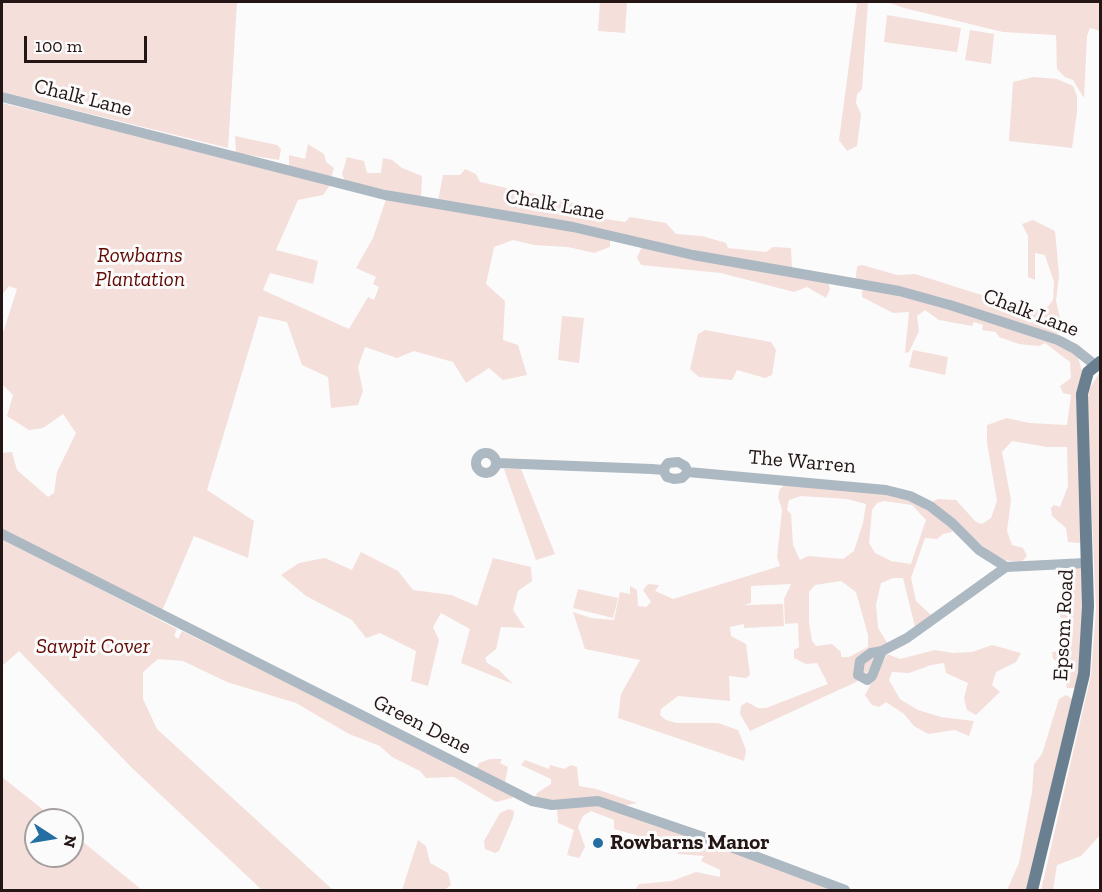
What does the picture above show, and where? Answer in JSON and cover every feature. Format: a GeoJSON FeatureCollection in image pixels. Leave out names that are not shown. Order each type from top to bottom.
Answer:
{"type":"FeatureCollection","features":[{"type":"Feature","properties":{"kind":"main road","name":"Epsom Road"},"geometry":{"type":"LineString","coordinates":[[1032,891],[1084,674],[1087,628],[1082,394],[1084,382],[1098,363]]}},
{"type":"Feature","properties":{"kind":"street","name":"Chalk Lane"},"geometry":{"type":"LineString","coordinates":[[2,98],[385,195],[573,227],[698,256],[899,291],[950,304],[1058,340],[1098,363]]}},
{"type":"Feature","properties":{"kind":"street","name":"The Warren"},"geometry":{"type":"LineString","coordinates":[[497,463],[663,470],[667,477],[674,479],[682,478],[688,472],[868,488],[910,496],[952,523],[979,550],[1006,567]]}},
{"type":"Feature","properties":{"kind":"street","name":"Green Dene"},"geometry":{"type":"LineString","coordinates":[[2,534],[525,799],[552,805],[598,801],[715,841],[845,891]]}},
{"type":"Feature","properties":{"kind":"street"},"geometry":{"type":"LineString","coordinates":[[882,651],[907,638],[1006,567],[1086,563]]}},
{"type":"Feature","properties":{"kind":"green space"},"geometry":{"type":"Polygon","coordinates":[[[2,2],[237,2],[228,148],[2,92],[2,2]]]}},
{"type":"Feature","properties":{"kind":"green space"},"geometry":{"type":"Polygon","coordinates":[[[600,2],[627,2],[625,33],[598,31],[600,2]]]}},
{"type":"Feature","properties":{"kind":"green space"},"geometry":{"type":"Polygon","coordinates":[[[851,2],[868,2],[862,89],[857,94],[856,103],[861,114],[857,146],[847,151],[839,140],[857,4],[851,2]]]}},
{"type":"Feature","properties":{"kind":"green space"},"geometry":{"type":"Polygon","coordinates":[[[887,2],[1100,2],[1100,31],[1090,28],[1087,36],[1084,98],[1073,80],[1065,77],[1057,69],[1056,35],[1003,32],[887,2]]]}},
{"type":"Feature","properties":{"kind":"green space"},"geometry":{"type":"Polygon","coordinates":[[[887,15],[961,28],[957,52],[884,42],[887,15]]]}},
{"type":"Feature","properties":{"kind":"green space"},"geometry":{"type":"Polygon","coordinates":[[[970,30],[994,34],[991,64],[965,60],[970,30]]]}},
{"type":"Feature","properties":{"kind":"green space"},"geometry":{"type":"Polygon","coordinates":[[[1033,77],[1057,79],[1073,86],[1077,96],[1077,112],[1072,148],[1009,141],[1013,82],[1033,77]]]}},
{"type":"Feature","properties":{"kind":"green space","name":"Rowbarns Plantation"},"geometry":{"type":"Polygon","coordinates":[[[2,103],[331,184],[323,195],[298,200],[276,250],[318,261],[313,284],[270,273],[263,290],[349,329],[368,297],[374,300],[379,287],[373,284],[376,277],[356,268],[373,238],[386,199],[610,237],[610,247],[594,253],[568,247],[534,245],[513,240],[494,247],[486,284],[505,301],[503,340],[518,345],[527,375],[503,380],[489,368],[466,383],[453,362],[414,351],[397,358],[365,347],[358,367],[363,391],[358,405],[331,408],[328,377],[302,365],[287,322],[259,316],[207,490],[254,521],[248,558],[194,536],[162,611],[2,531],[2,453],[12,452],[17,470],[48,497],[54,493],[57,472],[76,433],[63,414],[43,428],[29,430],[7,416],[13,395],[2,384],[2,336],[17,289],[9,286],[2,295],[2,103]]]}},
{"type":"Feature","properties":{"kind":"green space"},"geometry":{"type":"Polygon","coordinates":[[[235,136],[277,145],[281,149],[279,160],[236,153],[235,136]]]}},
{"type":"Feature","properties":{"kind":"green space"},"geometry":{"type":"Polygon","coordinates":[[[308,144],[324,154],[326,162],[334,168],[331,178],[289,166],[289,155],[305,159],[308,144]]]}},
{"type":"Feature","properties":{"kind":"green space"},"geometry":{"type":"Polygon","coordinates":[[[347,157],[364,161],[367,173],[381,173],[383,158],[392,160],[402,168],[422,176],[421,198],[345,181],[342,174],[347,157]]]}},
{"type":"Feature","properties":{"kind":"green space"},"geometry":{"type":"Polygon","coordinates":[[[465,169],[476,174],[480,182],[592,207],[599,218],[625,222],[630,217],[666,223],[676,234],[702,236],[726,243],[728,248],[766,252],[773,247],[791,248],[792,269],[438,201],[443,175],[460,175],[465,169]]]}},
{"type":"Feature","properties":{"kind":"green space"},"geometry":{"type":"Polygon","coordinates":[[[1033,220],[1055,231],[1059,275],[1056,301],[1061,322],[1059,333],[1054,335],[941,297],[858,281],[856,277],[857,266],[862,265],[897,275],[915,274],[988,297],[1017,310],[1046,309],[1053,300],[1054,282],[1045,255],[1035,253],[1035,280],[1028,277],[1028,236],[1022,224],[1033,220]]]}},
{"type":"Feature","properties":{"kind":"green space"},"geometry":{"type":"Polygon","coordinates":[[[642,246],[828,282],[830,289],[826,298],[807,287],[794,292],[721,273],[641,265],[637,258],[642,246]]]}},
{"type":"Feature","properties":{"kind":"green space"},"geometry":{"type":"Polygon","coordinates":[[[867,288],[894,293],[1051,340],[1077,354],[1082,371],[1082,538],[1080,543],[1068,542],[1066,528],[1052,516],[1051,508],[1054,505],[1060,507],[1068,486],[1067,447],[1047,447],[1012,441],[1002,452],[1011,500],[1007,531],[1012,545],[1023,548],[1027,556],[1021,562],[1003,560],[991,553],[932,502],[938,499],[956,500],[976,522],[982,524],[991,518],[997,501],[987,443],[987,425],[1007,418],[1029,423],[1067,425],[1071,395],[1063,393],[1060,386],[1071,378],[1070,362],[1045,343],[1039,346],[1019,344],[999,337],[996,332],[982,330],[983,325],[974,322],[972,326],[939,320],[925,310],[917,316],[919,331],[909,352],[905,353],[909,312],[893,313],[862,297],[862,291],[867,288]]]}},
{"type":"Feature","properties":{"kind":"green space"},"geometry":{"type":"Polygon","coordinates":[[[562,316],[584,318],[579,363],[558,360],[562,316]]]}},
{"type":"Feature","properties":{"kind":"green space"},"geometry":{"type":"Polygon","coordinates":[[[705,330],[771,342],[776,350],[772,375],[765,378],[737,370],[732,380],[699,377],[690,369],[698,334],[705,330]]]}},
{"type":"Feature","properties":{"kind":"green space"},"geometry":{"type":"Polygon","coordinates":[[[913,350],[948,357],[945,375],[909,367],[913,350]]]}},
{"type":"Feature","properties":{"kind":"green space"},"geometry":{"type":"Polygon","coordinates":[[[1100,372],[1100,835],[1081,856],[1057,865],[1053,890],[1041,890],[1091,675],[1096,609],[1087,403],[1090,388],[1100,372]]]}},
{"type":"Feature","properties":{"kind":"green space"},"geometry":{"type":"Polygon","coordinates":[[[504,469],[521,469],[555,554],[536,560],[504,469]]]}},
{"type":"Feature","properties":{"kind":"green space"},"geometry":{"type":"Polygon","coordinates":[[[786,484],[878,491],[914,501],[951,527],[952,532],[943,534],[937,539],[925,538],[911,578],[916,601],[931,615],[915,627],[903,578],[893,578],[881,583],[876,605],[878,628],[888,644],[866,674],[856,682],[750,731],[740,714],[741,706],[747,702],[758,708],[766,708],[828,684],[817,663],[806,664],[794,658],[794,650],[799,647],[798,623],[785,624],[784,599],[791,584],[751,586],[751,603],[744,605],[783,604],[784,626],[744,628],[744,624],[730,627],[731,636],[746,644],[750,675],[746,678],[729,676],[730,701],[678,696],[661,709],[660,715],[676,723],[718,723],[738,730],[746,750],[744,761],[618,718],[621,694],[640,660],[585,649],[573,612],[591,618],[614,620],[620,592],[630,594],[630,586],[637,590],[638,606],[646,607],[651,602],[643,590],[648,584],[659,585],[655,591],[673,599],[780,566],[777,557],[782,510],[778,497],[780,489],[786,484]],[[801,496],[789,500],[787,510],[791,514],[793,545],[800,560],[808,556],[843,559],[854,551],[866,504],[847,499],[801,496]],[[884,501],[877,503],[872,510],[869,543],[875,553],[891,561],[911,564],[926,520],[912,505],[884,501]],[[841,581],[815,585],[809,592],[809,623],[812,641],[816,646],[832,644],[841,652],[841,657],[849,657],[868,647],[868,635],[856,592],[841,581]]]}},
{"type":"Feature","properties":{"kind":"green space","name":"Sawpit Cover"},"geometry":{"type":"Polygon","coordinates":[[[2,538],[177,629],[174,636],[178,639],[182,631],[513,795],[512,798],[496,802],[454,777],[426,778],[420,771],[392,757],[380,746],[349,734],[296,703],[227,682],[183,661],[158,659],[143,672],[143,699],[157,729],[333,890],[262,890],[132,768],[19,651],[2,666],[2,538]]]}},
{"type":"Feature","properties":{"kind":"green space"},"geometry":{"type":"Polygon","coordinates":[[[361,552],[398,571],[413,590],[451,595],[477,606],[493,558],[531,567],[532,581],[518,591],[513,610],[525,628],[501,627],[496,649],[485,658],[487,663],[499,670],[513,684],[461,663],[470,629],[441,613],[433,627],[439,640],[428,686],[411,681],[416,651],[380,633],[366,638],[352,620],[306,596],[281,575],[299,563],[325,558],[352,570],[361,552]]]}},
{"type":"Feature","properties":{"kind":"green space"},"geometry":{"type":"Polygon","coordinates":[[[1069,568],[1084,569],[1085,609],[1077,688],[1067,688],[1062,664],[1053,659],[1052,652],[1066,651],[1067,620],[1060,617],[1061,604],[1071,599],[1067,572],[1069,568]]]}},
{"type":"Feature","properties":{"kind":"green space"},"geometry":{"type":"Polygon","coordinates":[[[578,589],[618,598],[613,618],[573,608],[578,589]]]}},
{"type":"Feature","properties":{"kind":"green space"},"geometry":{"type":"Polygon","coordinates":[[[992,645],[1021,653],[1016,662],[996,672],[992,685],[1000,692],[976,715],[967,710],[964,698],[968,683],[946,673],[944,663],[909,673],[892,672],[889,680],[900,699],[918,710],[941,717],[974,721],[969,736],[955,730],[928,734],[914,726],[904,714],[886,702],[879,707],[872,705],[865,695],[887,654],[900,659],[935,650],[953,653],[972,652],[992,645]]]}},
{"type":"Feature","properties":{"kind":"green space"},"geometry":{"type":"Polygon","coordinates":[[[1066,695],[1074,700],[1028,890],[1007,890],[1019,863],[1032,792],[1034,764],[1042,754],[1059,699],[1066,695]]]}},
{"type":"Feature","properties":{"kind":"green space"},"geometry":{"type":"Polygon","coordinates":[[[490,759],[502,759],[500,763],[508,767],[505,783],[476,770],[479,763],[490,759]]]}},
{"type":"Feature","properties":{"kind":"green space"},"geometry":{"type":"Polygon","coordinates":[[[525,760],[549,769],[550,765],[564,769],[571,765],[577,767],[579,786],[596,789],[637,803],[623,806],[542,801],[535,798],[537,793],[551,784],[551,779],[521,765],[525,760]]]}},
{"type":"Feature","properties":{"kind":"green space"},"geometry":{"type":"Polygon","coordinates":[[[2,777],[41,808],[24,808],[24,868],[84,868],[84,843],[142,890],[2,890],[2,777]]]}},
{"type":"Feature","properties":{"kind":"green space"},"geometry":{"type":"Polygon","coordinates":[[[598,805],[837,890],[635,890],[639,884],[672,881],[696,872],[720,877],[720,870],[701,861],[704,856],[678,854],[675,846],[614,829],[614,820],[591,811],[583,816],[578,827],[585,847],[579,858],[567,855],[574,830],[558,823],[557,809],[598,805]]]}},
{"type":"Feature","properties":{"kind":"green space"},"geometry":{"type":"Polygon","coordinates":[[[509,809],[514,811],[513,818],[499,851],[495,853],[485,849],[484,841],[500,813],[509,809]]]}},
{"type":"Feature","properties":{"kind":"green space"},"geometry":{"type":"Polygon","coordinates":[[[418,840],[426,846],[430,863],[448,873],[451,885],[444,890],[402,890],[418,840]]]}},
{"type":"Feature","properties":{"kind":"place","name":"Rowbarns Manor"},"geometry":{"type":"Point","coordinates":[598,843]}}]}
